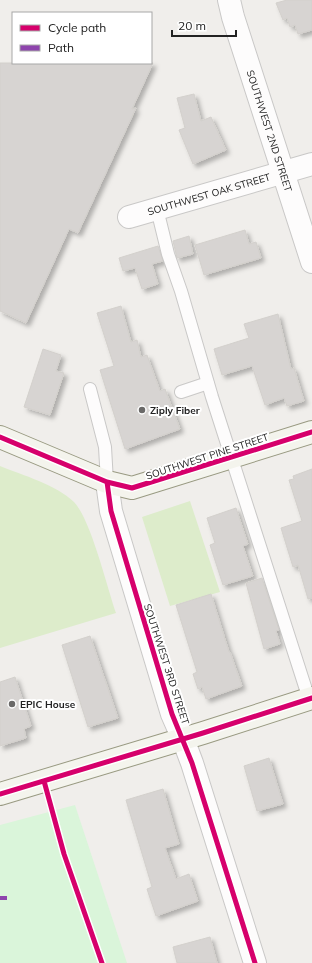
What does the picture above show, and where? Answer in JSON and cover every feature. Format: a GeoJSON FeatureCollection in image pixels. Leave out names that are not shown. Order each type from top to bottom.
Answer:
{"type":"FeatureCollection","features":[{"type":"Feature","properties":{"kind":"main road","name":"SOUTHWEST PINE STREET"},"geometry":{"type":"LineString","coordinates":[[0,437],[122,487],[142,486],[312,432]]}},
{"type":"Feature","properties":{"kind":"main road"},"geometry":{"type":"LineString","coordinates":[[0,794],[311,699]]}},
{"type":"Feature","properties":{"kind":"street","name":"SOUTHWEST 2ND STREET"},"geometry":{"type":"LineString","coordinates":[[229,0],[233,17],[312,262]]}},
{"type":"Feature","properties":{"kind":"street","name":"SOUTHWEST OAK STREET"},"geometry":{"type":"LineString","coordinates":[[129,217],[283,174],[312,164]]}},
{"type":"Feature","properties":{"kind":"street","name":"SOUTHWEST 3RD STREET"},"geometry":{"type":"LineString","coordinates":[[108,482],[111,511],[172,714],[192,763],[255,963]]}},
{"type":"Feature","properties":{"kind":"lane"},"geometry":{"type":"LineString","coordinates":[[157,209],[168,254],[181,291],[208,383],[311,699]]}},
{"type":"Feature","properties":{"kind":"lane"},"geometry":{"type":"LineString","coordinates":[[181,392],[208,383]]}},
{"type":"Feature","properties":{"kind":"lane","name":"SOUTHWEST 3RD STREET"},"geometry":{"type":"LineString","coordinates":[[90,389],[104,448],[108,482]]}},
{"type":"Feature","properties":{"kind":"green space"},"geometry":{"type":"Polygon","coordinates":[[[0,466],[58,490],[74,502],[86,523],[92,538],[116,613],[0,648],[0,466]]]}},
{"type":"Feature","properties":{"kind":"green space"},"geometry":{"type":"Polygon","coordinates":[[[190,501],[220,592],[170,606],[142,517],[190,501]]]}},
{"type":"Feature","properties":{"kind":"green space"},"geometry":{"type":"Polygon","coordinates":[[[75,805],[127,963],[0,963],[0,825],[75,805]]]}},
{"type":"Feature","properties":{"kind":"building"},"geometry":{"type":"Polygon","coordinates":[[[287,0],[312,0],[312,30],[298,34],[295,25],[290,27],[287,18],[283,20],[276,3],[287,0]]]}},
{"type":"Feature","properties":{"kind":"building"},"geometry":{"type":"Polygon","coordinates":[[[0,63],[153,63],[132,109],[136,108],[78,233],[69,229],[26,323],[0,311],[0,63]]]}},
{"type":"Feature","properties":{"kind":"building"},"geometry":{"type":"Polygon","coordinates":[[[194,94],[201,121],[211,117],[226,150],[193,164],[179,130],[185,128],[177,98],[194,94]]]}},
{"type":"Feature","properties":{"kind":"building"},"geometry":{"type":"Polygon","coordinates":[[[245,230],[249,244],[256,242],[261,258],[204,275],[195,245],[245,230]]]}},
{"type":"Feature","properties":{"kind":"building"},"geometry":{"type":"Polygon","coordinates":[[[189,236],[193,254],[177,258],[173,241],[189,236]]]}},
{"type":"Feature","properties":{"kind":"building"},"geometry":{"type":"Polygon","coordinates":[[[158,246],[163,261],[152,264],[158,284],[142,289],[135,268],[123,271],[119,258],[158,246]]]}},
{"type":"Feature","properties":{"kind":"building","name":"Ziply Fiber"},"geometry":{"type":"Polygon","coordinates":[[[121,306],[131,342],[137,340],[141,357],[147,355],[160,391],[165,389],[180,429],[125,449],[100,370],[114,366],[97,313],[121,306]]]}},
{"type":"Feature","properties":{"kind":"building"},"geometry":{"type":"Polygon","coordinates":[[[278,314],[291,369],[294,368],[304,401],[287,406],[284,398],[265,405],[252,366],[222,375],[214,349],[249,338],[244,324],[278,314]]]}},
{"type":"Feature","properties":{"kind":"building"},"geometry":{"type":"Polygon","coordinates":[[[43,349],[61,355],[56,371],[64,373],[50,415],[24,407],[43,349]]]}},
{"type":"Feature","properties":{"kind":"building"},"geometry":{"type":"Polygon","coordinates":[[[312,469],[312,598],[308,599],[298,565],[293,567],[281,528],[302,521],[289,480],[294,479],[293,476],[312,469]]]}},
{"type":"Feature","properties":{"kind":"building"},"geometry":{"type":"Polygon","coordinates":[[[236,508],[248,544],[243,546],[253,576],[223,585],[210,545],[215,543],[207,518],[236,508]]]}},
{"type":"Feature","properties":{"kind":"building"},"geometry":{"type":"Polygon","coordinates":[[[262,578],[279,630],[276,631],[280,644],[264,649],[246,583],[262,578]]]}},
{"type":"Feature","properties":{"kind":"building"},"geometry":{"type":"Polygon","coordinates":[[[211,594],[229,652],[242,686],[206,699],[202,687],[198,689],[193,674],[197,672],[176,605],[211,594]]]}},
{"type":"Feature","properties":{"kind":"building"},"geometry":{"type":"Polygon","coordinates":[[[90,636],[118,718],[88,727],[62,645],[90,636]]]}},
{"type":"Feature","properties":{"kind":"building","name":"EPIC House"},"geometry":{"type":"Polygon","coordinates":[[[15,677],[31,726],[24,729],[26,738],[0,746],[0,682],[15,677]]]}},
{"type":"Feature","properties":{"kind":"building"},"geometry":{"type":"Polygon","coordinates":[[[269,758],[283,804],[257,811],[244,766],[269,758]]]}},
{"type":"Feature","properties":{"kind":"building"},"geometry":{"type":"Polygon","coordinates":[[[163,789],[179,844],[165,848],[176,879],[189,874],[198,901],[156,916],[147,889],[152,887],[126,800],[163,789]]]}},
{"type":"Feature","properties":{"kind":"building"},"geometry":{"type":"Polygon","coordinates":[[[210,937],[217,963],[177,963],[173,947],[210,937]]]}},
{"type":"Feature","properties":{"kind":"marked path"},"geometry":{"type":"LineString","coordinates":[[0,898],[7,898]]}},
{"type":"Feature","properties":{"kind":"cycle path"},"geometry":{"type":"LineString","coordinates":[[0,437],[107,482],[132,488],[312,432]]}},
{"type":"Feature","properties":{"kind":"cycle path"},"geometry":{"type":"LineString","coordinates":[[107,482],[111,511],[172,714],[192,763],[255,963]]}},
{"type":"Feature","properties":{"kind":"cycle path"},"geometry":{"type":"LineString","coordinates":[[0,794],[203,733],[312,698]]}},
{"type":"Feature","properties":{"kind":"cycle path"},"geometry":{"type":"LineString","coordinates":[[44,781],[64,854],[102,963]]}},
{"type":"Feature","properties":{"kind":"place","name":"Ziply Fiber"},"geometry":{"type":"Point","coordinates":[142,410]}},
{"type":"Feature","properties":{"kind":"place","name":"EPIC House"},"geometry":{"type":"Point","coordinates":[12,704]}}]}
